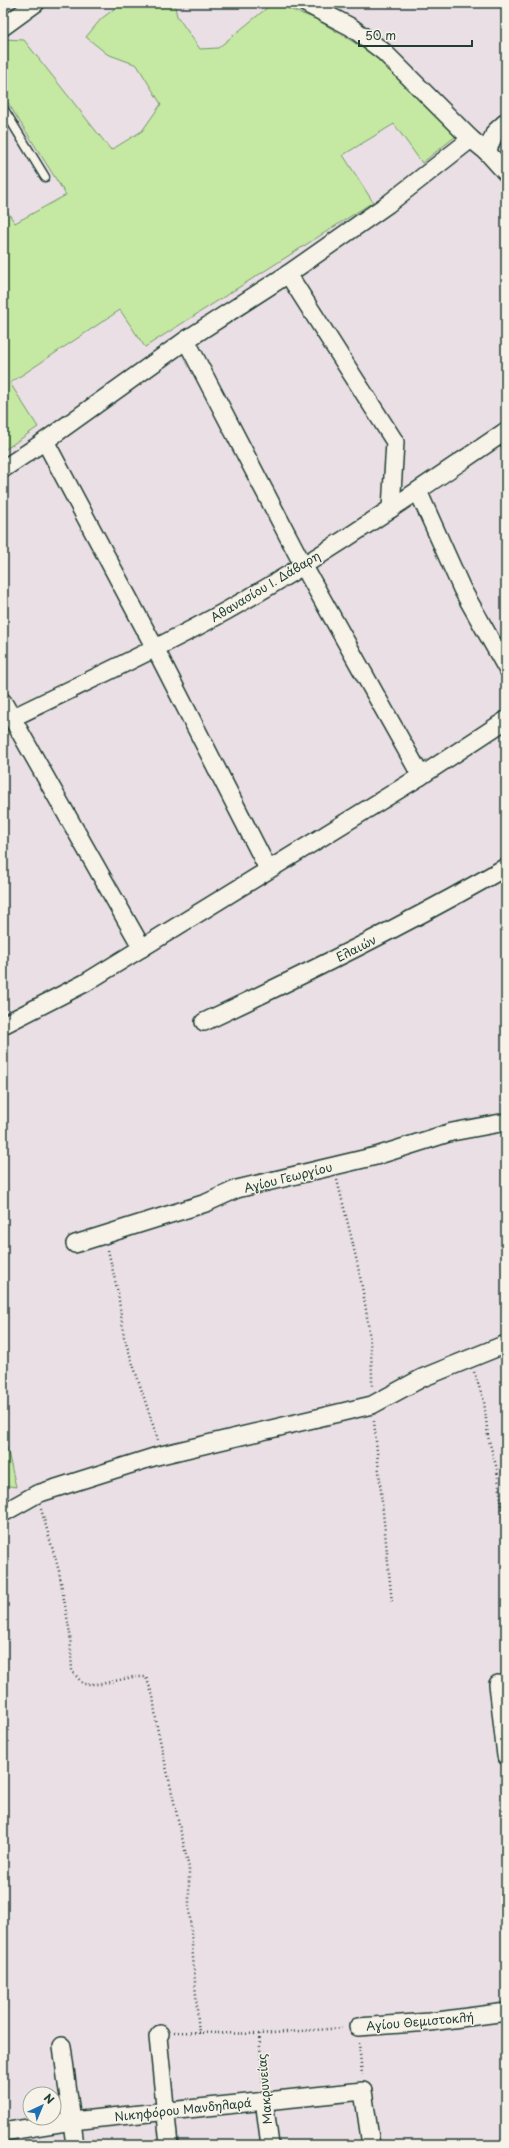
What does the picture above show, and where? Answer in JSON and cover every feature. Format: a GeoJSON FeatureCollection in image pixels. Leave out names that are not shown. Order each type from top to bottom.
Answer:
{"type":"FeatureCollection","features":[{"type":"Feature","properties":{"kind":"street"},"geometry":{"type":"LineString","coordinates":[[3,27],[36,3]]}},
{"type":"Feature","properties":{"kind":"street"},"geometry":{"type":"LineString","coordinates":[[305,3],[351,27],[384,52],[471,139],[487,152],[506,173]]}},
{"type":"Feature","properties":{"kind":"street"},"geometry":{"type":"LineString","coordinates":[[487,152],[495,132],[506,122]]}},
{"type":"Feature","properties":{"kind":"street"},"geometry":{"type":"LineString","coordinates":[[3,469],[45,441],[186,340],[288,274],[388,204],[471,139]]}},
{"type":"Feature","properties":{"kind":"street"},"geometry":{"type":"LineString","coordinates":[[288,274],[395,442],[390,509]]}},
{"type":"Feature","properties":{"kind":"street"},"geometry":{"type":"LineString","coordinates":[[186,340],[303,565],[421,776]]}},
{"type":"Feature","properties":{"kind":"street","name":"Αθανασίου Ι. Δάβαρη"},"geometry":{"type":"LineString","coordinates":[[12,718],[155,648],[227,610],[303,565],[418,491],[506,431]]}},
{"type":"Feature","properties":{"kind":"street"},"geometry":{"type":"LineString","coordinates":[[45,441],[155,648],[268,869]]}},
{"type":"Feature","properties":{"kind":"street"},"geometry":{"type":"LineString","coordinates":[[418,491],[462,589],[506,668]]}},
{"type":"Feature","properties":{"kind":"street"},"geometry":{"type":"LineString","coordinates":[[3,702],[142,948]]}},
{"type":"Feature","properties":{"kind":"street"},"geometry":{"type":"LineString","coordinates":[[4,1023],[84,983],[142,948],[421,776],[506,720]]}},
{"type":"Feature","properties":{"kind":"street","name":"Ελαιών"},"geometry":{"type":"LineString","coordinates":[[204,1022],[307,973],[435,907],[506,867]]}},
{"type":"Feature","properties":{"kind":"street","name":"Αγίου Γεωργίου"},"geometry":{"type":"LineString","coordinates":[[74,1244],[206,1203],[237,1189],[376,1156],[452,1132],[506,1122]]}},
{"type":"Feature","properties":{"kind":"street"},"geometry":{"type":"LineString","coordinates":[[3,1513],[37,1494],[163,1454],[372,1405],[422,1378],[506,1344]]}},
{"type":"Feature","properties":{"kind":"street"},"geometry":{"type":"LineString","coordinates":[[498,1684],[506,1756]]}},
{"type":"Feature","properties":{"kind":"street","name":"Αγίου Θεμιστοκλή"},"geometry":{"type":"LineString","coordinates":[[358,2027],[430,2022],[506,2012]]}},
{"type":"Feature","properties":{"kind":"street"},"geometry":{"type":"LineString","coordinates":[[160,2034],[158,2038],[169,2145]]}},
{"type":"Feature","properties":{"kind":"street"},"geometry":{"type":"LineString","coordinates":[[62,2046],[75,2145]]}},
{"type":"Feature","properties":{"kind":"street"},"geometry":{"type":"LineString","coordinates":[[363,2091],[371,2145]]}},
{"type":"Feature","properties":{"kind":"street","name":"Νικηφόρου Μανδηλαρά"},"geometry":{"type":"LineString","coordinates":[[3,2132],[72,2120],[165,2112],[264,2100],[363,2091]]}},
{"type":"Feature","properties":{"kind":"street","name":"Μακρυνείας"},"geometry":{"type":"LineString","coordinates":[[264,2100],[270,2145]]}},
{"type":"Feature","properties":{"kind":"lane"},"geometry":{"type":"LineString","coordinates":[[3,108],[45,177]]}},
{"type":"Feature","properties":{"kind":"path"},"geometry":{"type":"LineString","coordinates":[[333,1166],[364,1297],[372,1364],[372,1405],[392,1603]]}},
{"type":"Feature","properties":{"kind":"path"},"geometry":{"type":"LineString","coordinates":[[104,1234],[118,1293],[124,1337],[163,1454]]}},
{"type":"Feature","properties":{"kind":"path"},"geometry":{"type":"LineString","coordinates":[[469,1358],[484,1401],[488,1437],[497,1469],[506,1540]]}},
{"type":"Feature","properties":{"kind":"path"},"geometry":{"type":"LineString","coordinates":[[37,1494],[59,1571],[70,1634],[72,1671],[83,1684],[101,1684],[133,1676],[146,1677],[152,1696],[157,1727],[189,1868],[189,1906],[199,2034]]}},
{"type":"Feature","properties":{"kind":"path"},"geometry":{"type":"LineString","coordinates":[[160,2034],[165,2031],[199,2034],[259,2034],[358,2027],[363,2091]]}},
{"type":"Feature","properties":{"kind":"path","name":"Μακρυνείας"},"geometry":{"type":"LineString","coordinates":[[259,2034],[264,2100]]}},
{"type":"Feature","properties":{"kind":"green space"},"geometry":{"type":"Polygon","coordinates":[[[122,3],[174,3],[177,16],[200,49],[218,48],[273,3],[316,19],[381,59],[456,136],[422,163],[394,124],[343,155],[373,202],[145,347],[120,310],[10,383],[38,427],[3,451],[3,205],[15,223],[66,195],[3,95],[3,39],[24,40],[111,150],[142,131],[161,104],[137,65],[107,54],[86,37],[101,19],[122,3]]]}},
{"type":"Feature","properties":{"kind":"green space"},"geometry":{"type":"Polygon","coordinates":[[[3,1430],[16,1487],[3,1485],[3,1430]]]}}]}
